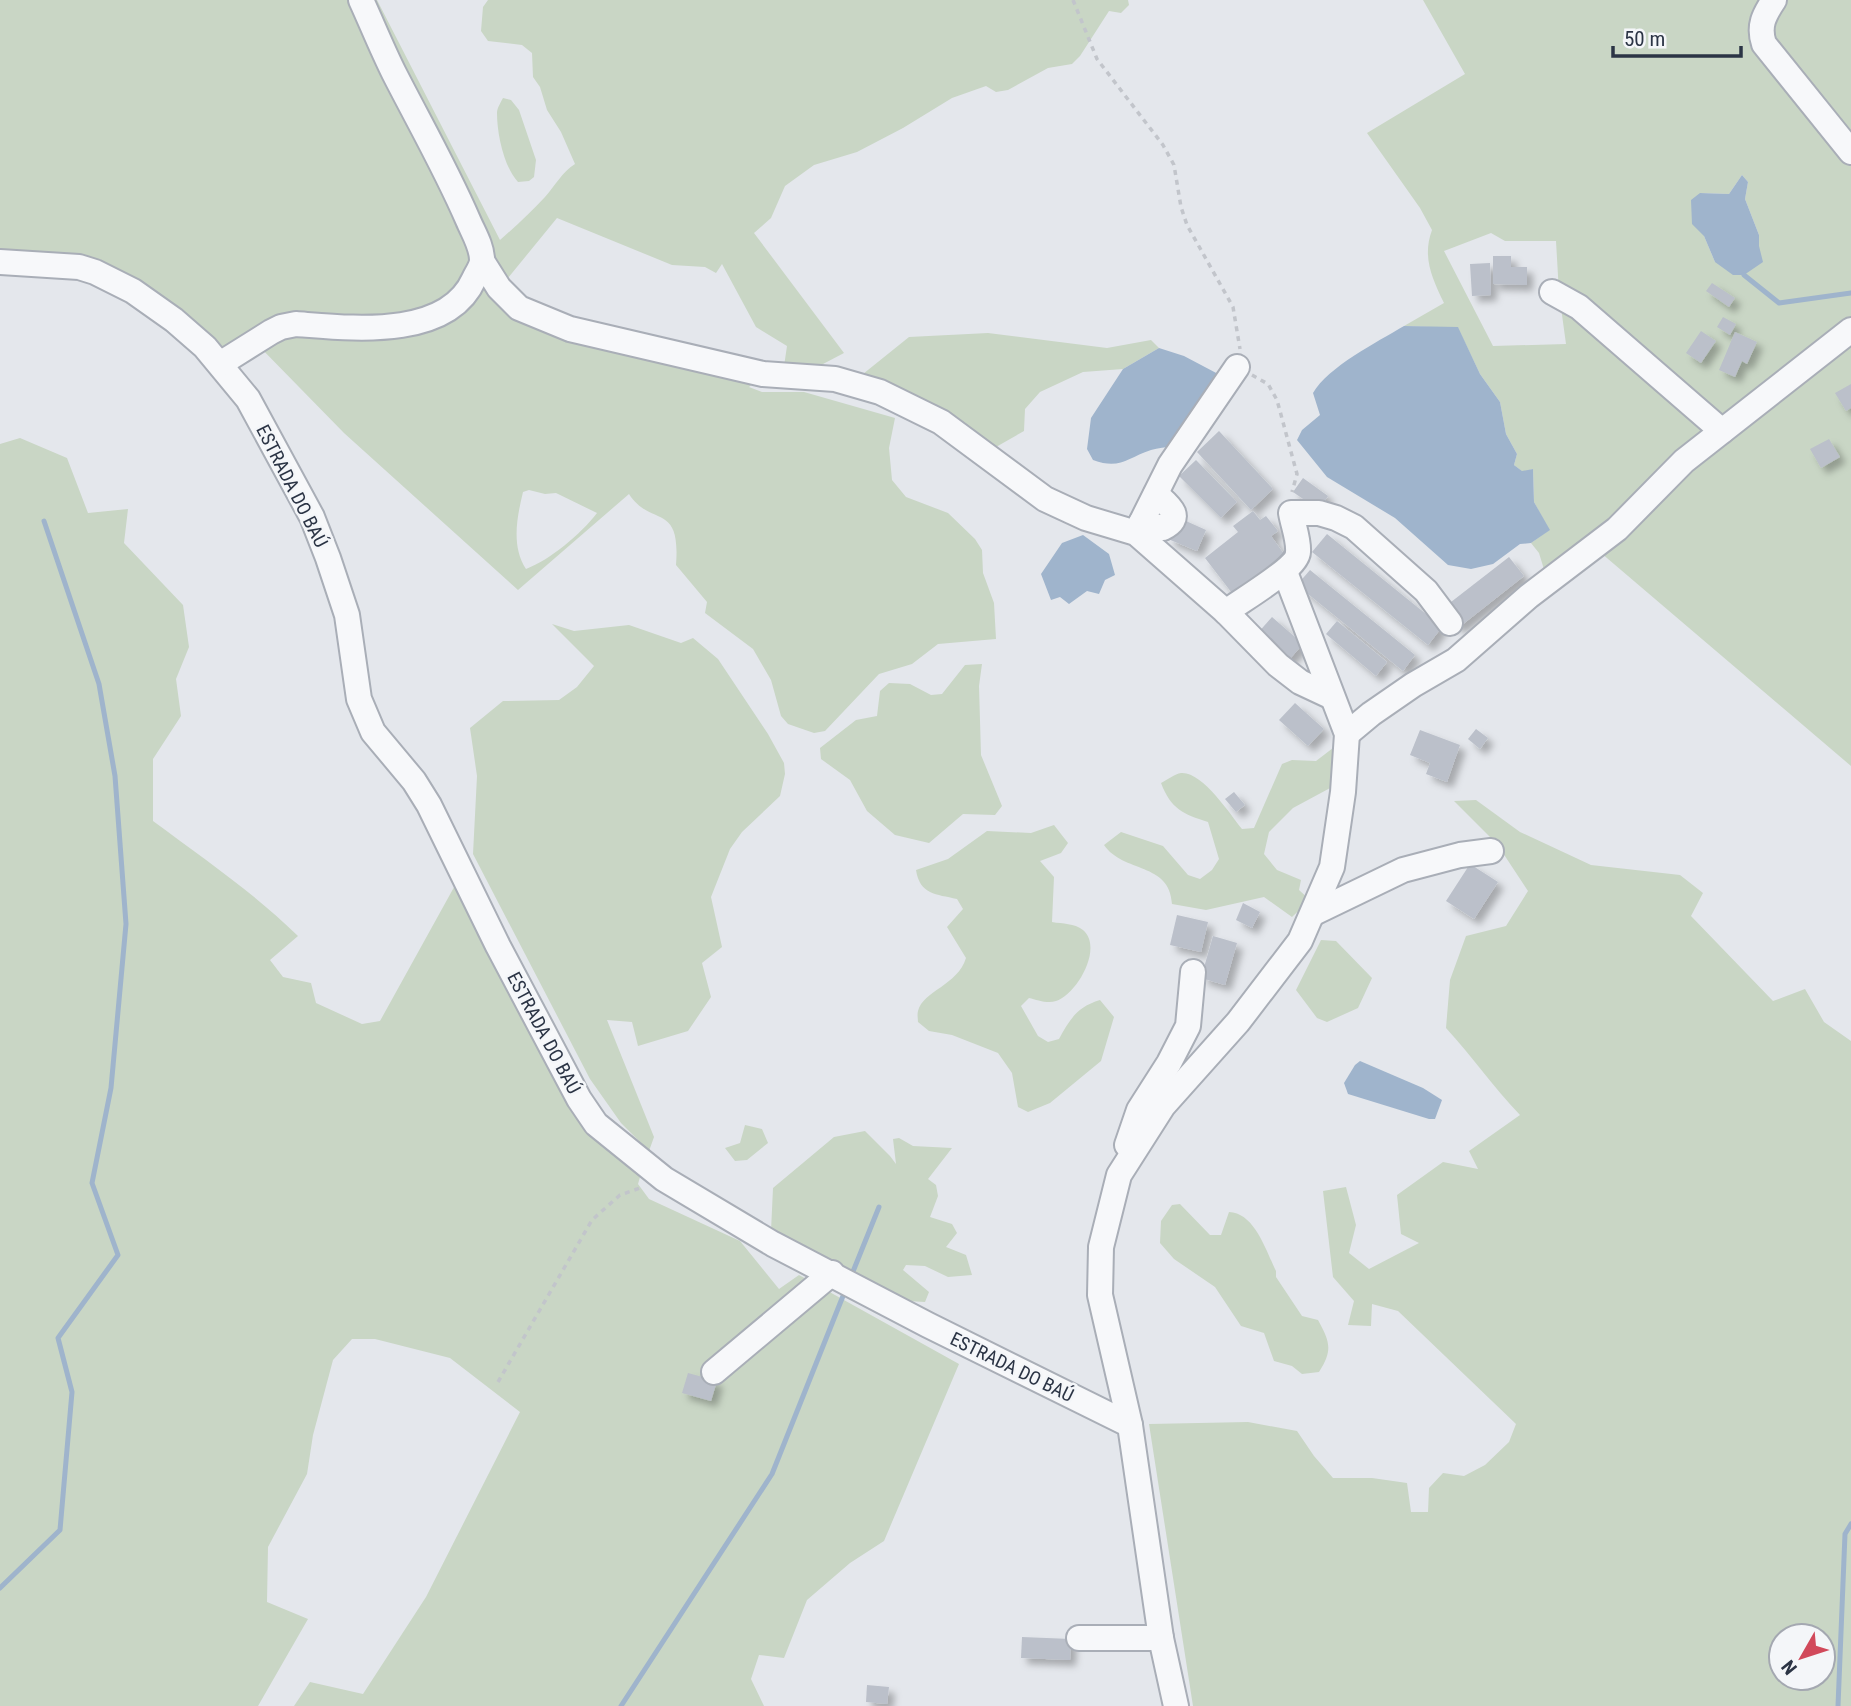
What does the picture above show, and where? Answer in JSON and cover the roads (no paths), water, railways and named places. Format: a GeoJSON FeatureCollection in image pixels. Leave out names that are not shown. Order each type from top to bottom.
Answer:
{"type":"FeatureCollection","features":[{"type":"Feature","properties":{"kind":"street"},"geometry":{"type":"LineString","coordinates":[[361,0],[394,72],[426,129],[458,196],[478,244],[482,261],[499,288],[519,308],[570,328],[763,374],[835,379],[880,392],[941,422],[1045,499],[1086,518],[1138,528],[1279,665],[1300,682],[1332,697]]}},
{"type":"Feature","properties":{"kind":"street"},"geometry":{"type":"LineString","coordinates":[[1774,0],[1759,31],[1764,44],[1851,152]]}},
{"type":"Feature","properties":{"kind":"street"},"geometry":{"type":"LineString","coordinates":[[220,364],[281,327],[296,324],[389,328],[437,314],[449,309],[470,290],[482,261]]}},
{"type":"Feature","properties":{"kind":"street","name":"ESTRADA DO BAÚ"},"geometry":{"type":"LineString","coordinates":[[0,262],[56,264],[95,272],[133,291],[174,320],[220,364],[248,399],[312,517],[328,558],[347,615],[359,699],[373,732],[414,781],[429,805],[498,946],[579,1099],[596,1124],[664,1179],[774,1244],[928,1325],[1130,1425]]}},
{"type":"Feature","properties":{"kind":"street"},"geometry":{"type":"LineString","coordinates":[[1552,292],[1579,307],[1722,431]]}},
{"type":"Feature","properties":{"kind":"street"},"geometry":{"type":"LineString","coordinates":[[1347,734],[1402,692],[1456,660],[1529,596],[1617,529],[1684,461],[1851,330]]}},
{"type":"Feature","properties":{"kind":"street"},"geometry":{"type":"LineString","coordinates":[[1138,528],[1170,465],[1237,367]]}},
{"type":"Feature","properties":{"kind":"street"},"geometry":{"type":"LineString","coordinates":[[1226,612],[1295,562],[1298,553],[1291,513],[1319,513],[1354,527],[1426,591],[1450,623]]}},
{"type":"Feature","properties":{"kind":"street"},"geometry":{"type":"LineString","coordinates":[[1119,1175],[1163,1106],[1238,1022],[1300,941],[1332,867],[1343,792],[1347,734],[1284,572]]}},
{"type":"Feature","properties":{"kind":"street"},"geometry":{"type":"LineString","coordinates":[[1314,913],[1403,870],[1460,855],[1491,851]]}},
{"type":"Feature","properties":{"kind":"street"},"geometry":{"type":"LineString","coordinates":[[1175,1706],[1161,1638],[1130,1425],[1100,1295],[1101,1247],[1139,1110],[1169,1063],[1188,1026],[1193,972]]}},
{"type":"Feature","properties":{"kind":"street"},"geometry":{"type":"LineString","coordinates":[[714,1372],[832,1273]]}},
{"type":"Feature","properties":{"kind":"street"},"geometry":{"type":"LineString","coordinates":[[1079,1639],[1161,1638]]}},
{"type":"Feature","properties":{"kind":"water"},"geometry":{"type":"Polygon","coordinates":[[[1742,175],[1748,182],[1745,199],[1759,235],[1763,262],[1744,275],[1733,275],[1715,262],[1704,236],[1692,224],[1691,200],[1700,193],[1729,194],[1742,175]]]}},
{"type":"Feature","properties":{"kind":"water"},"geometry":{"type":"Polygon","coordinates":[[[1404,326],[1458,327],[1480,374],[1500,402],[1506,434],[1517,454],[1514,465],[1522,471],[1533,469],[1534,502],[1550,530],[1531,543],[1520,544],[1493,564],[1471,569],[1448,565],[1395,518],[1327,477],[1297,440],[1302,430],[1320,415],[1313,393],[1320,383],[1354,356],[1404,326]]]}},
{"type":"Feature","properties":{"kind":"water"},"geometry":{"type":"Polygon","coordinates":[[[1159,348],[1184,356],[1220,375],[1196,445],[1156,449],[1117,463],[1093,460],[1087,449],[1091,418],[1123,369],[1159,348]]]}},
{"type":"Feature","properties":{"kind":"water"},"geometry":{"type":"Polygon","coordinates":[[[1083,535],[1109,554],[1115,575],[1105,580],[1099,594],[1087,591],[1069,604],[1060,597],[1051,600],[1041,574],[1062,543],[1083,535]]]}},
{"type":"Feature","properties":{"kind":"water"},"geometry":{"type":"Polygon","coordinates":[[[1360,1061],[1423,1088],[1442,1100],[1435,1119],[1348,1094],[1344,1083],[1360,1061]]]}},
{"type":"Feature","properties":{"kind":"waterway"},"geometry":{"type":"LineString","coordinates":[[1744,275],[1779,303],[1851,293]]}},
{"type":"Feature","properties":{"kind":"waterway"},"geometry":{"type":"LineString","coordinates":[[0,1588],[60,1530],[72,1392],[58,1338],[118,1255],[92,1183],[111,1088],[126,924],[115,776],[99,684],[44,521]]}},
{"type":"Feature","properties":{"kind":"waterway"},"geometry":{"type":"LineString","coordinates":[[850,1279],[879,1207]]}},
{"type":"Feature","properties":{"kind":"waterway"},"geometry":{"type":"LineString","coordinates":[[621,1706],[772,1474],[845,1291]]}},
{"type":"Feature","properties":{"kind":"waterway"},"geometry":{"type":"LineString","coordinates":[[1838,1706],[1845,1534],[1851,1524]]}}]}
